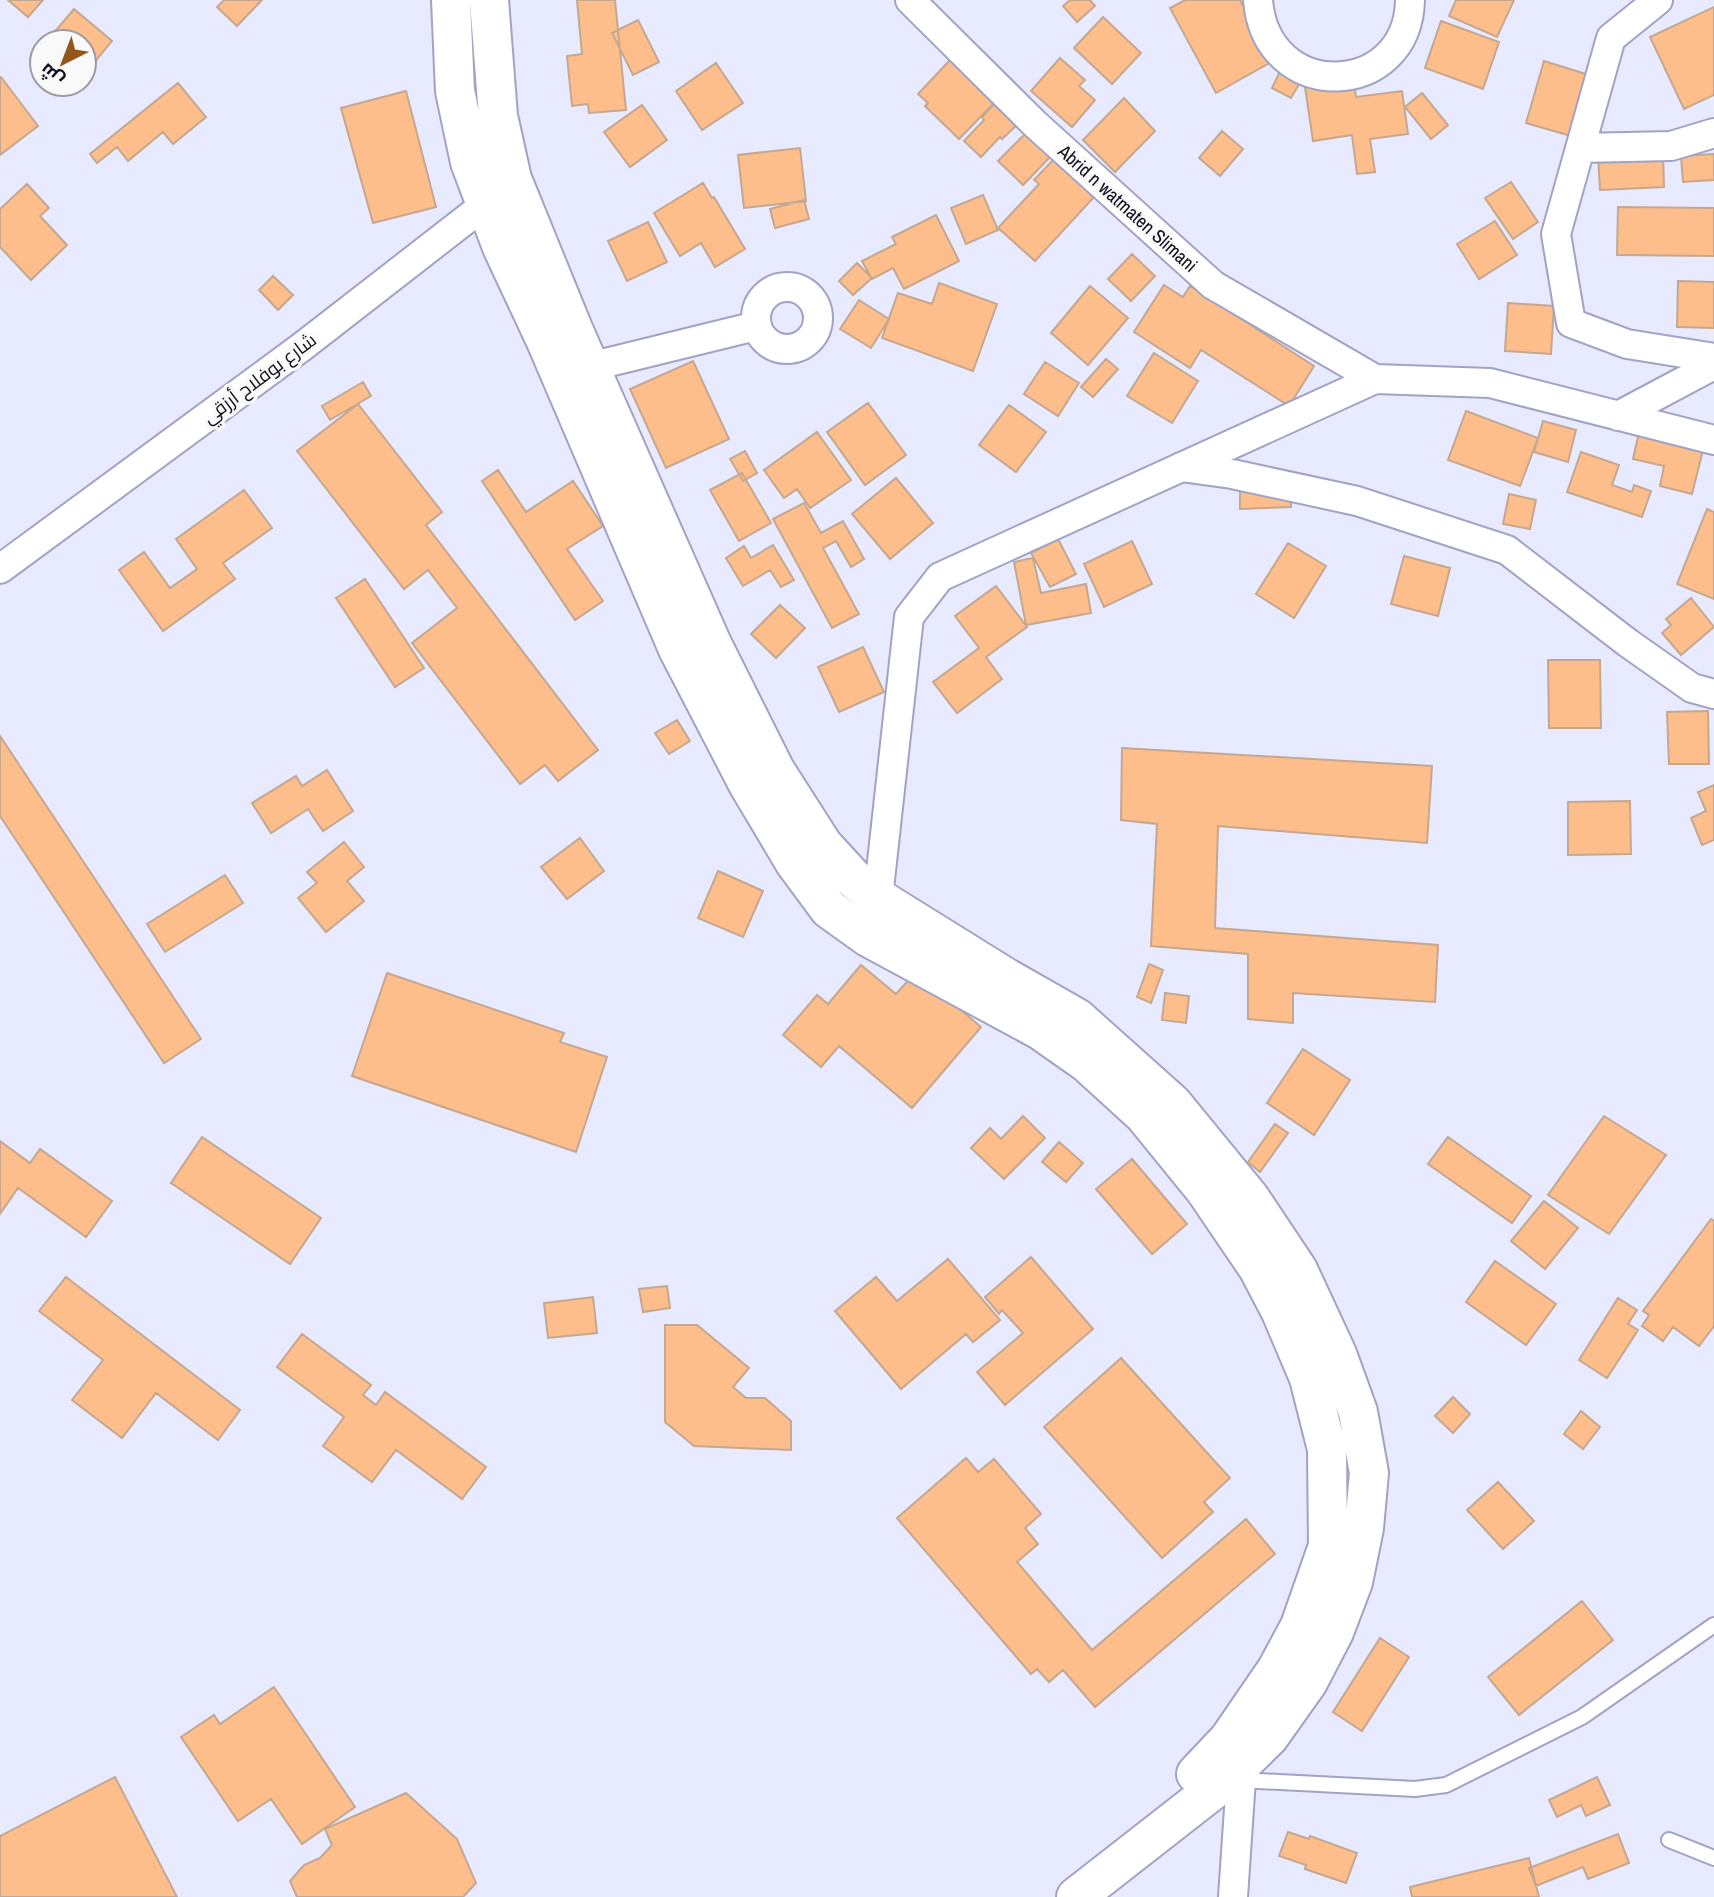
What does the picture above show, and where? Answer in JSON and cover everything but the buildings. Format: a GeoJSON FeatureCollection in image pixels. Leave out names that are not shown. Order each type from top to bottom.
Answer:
{"type":"FeatureCollection","features":[{"type":"Feature","properties":{"kind":"main road"},"geometry":{"type":"LineString","coordinates":[[451,0],[455,90],[470,162],[500,194],[589,367],[712,644],[775,770],[823,845],[856,881],[878,898],[1077,1018],[1173,1104],[1250,1198],[1298,1270],[1336,1354],[1358,1412],[1369,1473],[1364,1528],[1353,1582],[1335,1632],[1308,1682],[1269,1737],[1237,1761],[1212,1759],[1058,1897]]}},
{"type":"Feature","properties":{"kind":"main road"},"geometry":{"type":"LineString","coordinates":[[489,0],[498,116],[502,247],[546,341],[678,649],[748,785],[795,863],[829,909],[868,937],[1040,1030],[1087,1063],[1144,1115],[1205,1190],[1258,1268],[1281,1312],[1308,1378],[1327,1449],[1328,1546],[1300,1626],[1237,1761],[1222,1783],[1076,1897]]}},
{"type":"Feature","properties":{"kind":"street","name":"Abrid n watmaten Slimani"},"geometry":{"type":"LineString","coordinates":[[910,0],[1035,124],[1213,285],[1375,379]]}},
{"type":"Feature","properties":{"kind":"street"},"geometry":{"type":"LineString","coordinates":[[1258,0],[1260,19],[1271,43],[1289,62],[1312,74],[1339,77],[1364,72],[1386,57],[1401,38],[1410,15],[1410,0]]}},
{"type":"Feature","properties":{"kind":"street"},"geometry":{"type":"LineString","coordinates":[[1658,0],[1611,38],[1556,234],[1571,323],[1627,344],[1714,358]]}},
{"type":"Feature","properties":{"kind":"street"},"geometry":{"type":"LineString","coordinates":[[1581,148],[1671,146],[1714,133]]}},
{"type":"Feature","properties":{"kind":"street","name":"شارع بوفلاح أرزقي"},"geometry":{"type":"LineString","coordinates":[[0,569],[303,346],[500,194]]}},
{"type":"Feature","properties":{"kind":"street"},"geometry":{"type":"LineString","coordinates":[[589,367],[756,326]]}},
{"type":"Feature","properties":{"kind":"street"},"geometry":{"type":"LineString","coordinates":[[1618,416],[1714,365]]}},
{"type":"Feature","properties":{"kind":"street"},"geometry":{"type":"LineString","coordinates":[[868,937],[878,898],[909,617],[940,577],[1375,379],[1490,383],[1714,440]]}},
{"type":"Feature","properties":{"kind":"street"},"geometry":{"type":"LineString","coordinates":[[1181,467],[1232,474],[1357,501],[1507,550],[1628,643],[1692,688],[1714,694]]}},
{"type":"Feature","properties":{"kind":"street"},"geometry":{"type":"LineString","coordinates":[[1233,1897],[1237,1761]]}},
{"type":"Feature","properties":{"kind":"lane"},"geometry":{"type":"LineString","coordinates":[[1237,1761],[1415,1789],[1446,1785],[1583,1717],[1714,1625]]}},
{"type":"Feature","properties":{"kind":"lane"},"geometry":{"type":"LineString","coordinates":[[1669,1840],[1714,1858]]}}]}
